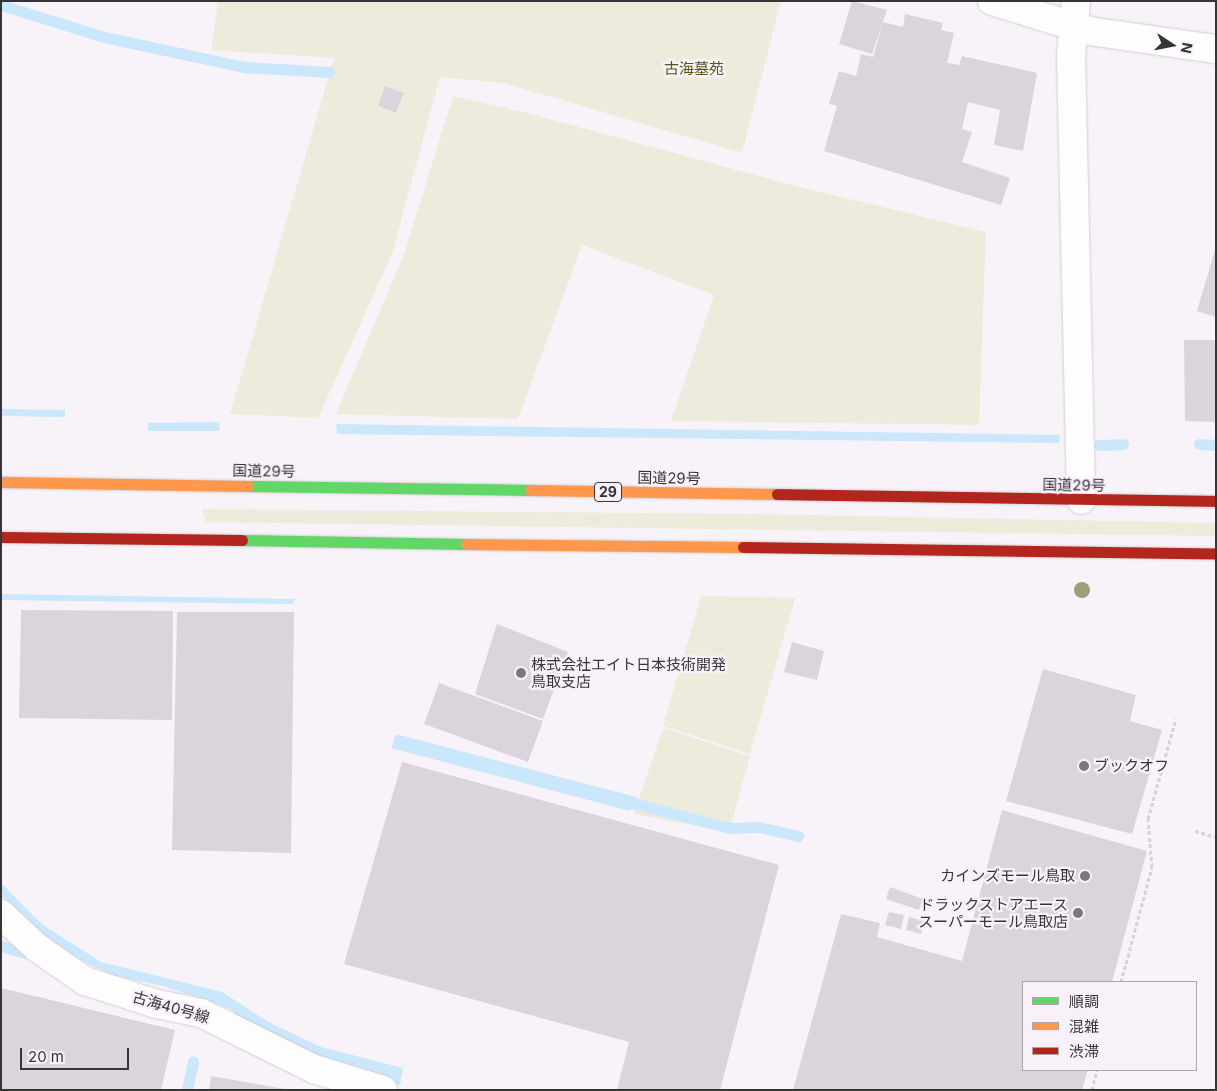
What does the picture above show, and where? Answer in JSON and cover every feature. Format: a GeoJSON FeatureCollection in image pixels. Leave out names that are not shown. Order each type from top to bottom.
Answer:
{"type":"FeatureCollection","features":[{"type":"Feature","properties":{"kind":"highway","name":"国道29号"},"geometry":{"type":"LineString","coordinates":[[1,482],[1216,501]]}},
{"type":"Feature","properties":{"kind":"highway"},"geometry":{"type":"LineString","coordinates":[[1,536],[1216,554]]}},
{"type":"Feature","properties":{"kind":"street"},"geometry":{"type":"LineString","coordinates":[[992,1],[1074,13],[1216,49]]}},
{"type":"Feature","properties":{"kind":"street"},"geometry":{"type":"LineString","coordinates":[[1074,13],[1081,500]]}},
{"type":"Feature","properties":{"kind":"street","name":"古海40号線"},"geometry":{"type":"LineString","coordinates":[[1,914],[36,947],[85,982],[157,1004],[201,1013],[314,1069],[383,1090]]}},
{"type":"Feature","properties":{"kind":"path"},"geometry":{"type":"LineString","coordinates":[[1121,981],[1152,867],[1148,819],[1176,718]]}},
{"type":"Feature","properties":{"kind":"path"},"geometry":{"type":"LineString","coordinates":[[1195,831],[1216,837]]}},
{"type":"Feature","properties":{"kind":"path"},"geometry":{"type":"LineString","coordinates":[[1092,1090],[1097,1071]]}},
{"type":"Feature","properties":{"kind":"green space","name":"古海墓苑"},"geometry":{"type":"Polygon","coordinates":[[[218,1],[781,1],[742,153],[504,83],[440,77],[392,254],[318,418],[230,414],[334,58],[211,50],[218,1]]]}},
{"type":"Feature","properties":{"kind":"green space"},"geometry":{"type":"Polygon","coordinates":[[[453,96],[527,113],[796,186],[986,232],[979,425],[671,421],[714,295],[582,245],[518,419],[336,414],[404,254],[453,96]]]}},
{"type":"Feature","properties":{"kind":"green space"},"geometry":{"type":"Polygon","coordinates":[[[202,509],[756,514],[1216,523],[1216,536],[206,522],[202,509]]]}},
{"type":"Feature","properties":{"kind":"green space"},"geometry":{"type":"Polygon","coordinates":[[[701,596],[795,598],[750,754],[663,726],[701,596]]]}},
{"type":"Feature","properties":{"kind":"green space"},"geometry":{"type":"Polygon","coordinates":[[[663,728],[750,756],[729,832],[634,814],[663,728]]]}},
{"type":"Feature","properties":{"kind":"water"},"geometry":{"type":"Polygon","coordinates":[[[1,409],[65,410],[65,417],[1,416],[1,409]]]}},
{"type":"Feature","properties":{"kind":"water"},"geometry":{"type":"Polygon","coordinates":[[[219,422],[220,431],[148,431],[148,423],[219,422]]]}},
{"type":"Feature","properties":{"kind":"water"},"geometry":{"type":"Polygon","coordinates":[[[336,424],[1060,435],[1059,443],[337,434],[336,424]]]}},
{"type":"Feature","properties":{"kind":"water"},"geometry":{"type":"Polygon","coordinates":[[[1,594],[295,599],[293,604],[1,600],[1,594]]]}},
{"type":"Feature","properties":{"kind":"water"},"geometry":{"type":"Polygon","coordinates":[[[396,734],[636,797],[636,803],[630,811],[391,748],[396,734]]]}},
{"type":"Feature","properties":{"kind":"water"},"geometry":{"type":"Polygon","coordinates":[[[1,883],[43,925],[101,962],[222,992],[270,1023],[321,1047],[403,1068],[400,1085],[363,1079],[252,1033],[232,1010],[163,986],[115,976],[90,965],[62,949],[25,919],[1,896],[1,883]]]}},
{"type":"Feature","properties":{"kind":"building"},"geometry":{"type":"Polygon","coordinates":[[[852,1],[887,10],[872,54],[839,44],[852,1]]]}},
{"type":"Feature","properties":{"kind":"building"},"geometry":{"type":"Polygon","coordinates":[[[905,14],[943,23],[941,30],[954,33],[947,63],[959,65],[962,56],[1037,73],[1023,151],[994,145],[1000,110],[968,102],[962,129],[972,132],[962,162],[1010,178],[1001,205],[824,151],[837,106],[829,104],[839,71],[856,76],[861,54],[873,57],[883,22],[903,27],[905,14]]]}},
{"type":"Feature","properties":{"kind":"building"},"geometry":{"type":"Polygon","coordinates":[[[385,86],[404,93],[396,113],[378,106],[385,86]]]}},
{"type":"Feature","properties":{"kind":"building"},"geometry":{"type":"Polygon","coordinates":[[[1216,250],[1216,317],[1197,311],[1216,250]]]}},
{"type":"Feature","properties":{"kind":"building"},"geometry":{"type":"Polygon","coordinates":[[[1184,340],[1216,340],[1216,422],[1185,421],[1184,340]]]}},
{"type":"Feature","properties":{"kind":"building"},"geometry":{"type":"Polygon","coordinates":[[[21,610],[173,611],[172,720],[19,718],[21,610]]]}},
{"type":"Feature","properties":{"kind":"building"},"geometry":{"type":"Polygon","coordinates":[[[177,612],[294,612],[291,853],[172,850],[177,612]]]}},
{"type":"Feature","properties":{"kind":"building","name":"株式会社エイト日本技術開発 鳥取支店"},"geometry":{"type":"Polygon","coordinates":[[[497,624],[568,652],[543,719],[475,694],[497,624]]]}},
{"type":"Feature","properties":{"kind":"building"},"geometry":{"type":"Polygon","coordinates":[[[792,642],[824,651],[817,680],[784,672],[792,642]]]}},
{"type":"Feature","properties":{"kind":"building","name":"ブックオフ"},"geometry":{"type":"Polygon","coordinates":[[[1043,669],[1136,695],[1130,721],[1162,730],[1132,834],[1006,801],[1043,669]]]}},
{"type":"Feature","properties":{"kind":"building","name":"株式会社エイト日本技術開発 鳥取支店"},"geometry":{"type":"Polygon","coordinates":[[[439,683],[543,721],[528,762],[424,724],[439,683]]]}},
{"type":"Feature","properties":{"kind":"building"},"geometry":{"type":"Polygon","coordinates":[[[402,762],[779,865],[720,1090],[617,1090],[629,1042],[344,964],[402,762]]]}},
{"type":"Feature","properties":{"kind":"building"},"geometry":{"type":"Polygon","coordinates":[[[1002,810],[1147,851],[1112,981],[1022,981],[1022,1071],[1088,1071],[1082,1090],[793,1090],[841,914],[880,923],[877,937],[962,961],[1002,810]]]}},
{"type":"Feature","properties":{"kind":"building"},"geometry":{"type":"Polygon","coordinates":[[[890,887],[923,899],[919,910],[886,899],[890,887]]]}},
{"type":"Feature","properties":{"kind":"building"},"geometry":{"type":"Polygon","coordinates":[[[889,912],[904,915],[901,929],[885,925],[889,912]]]}},
{"type":"Feature","properties":{"kind":"building"},"geometry":{"type":"Polygon","coordinates":[[[909,917],[925,921],[921,934],[906,930],[909,917]]]}},
{"type":"Feature","properties":{"kind":"building"},"geometry":{"type":"Polygon","coordinates":[[[1,988],[175,1030],[161,1090],[1,1090],[1,988]]]}},
{"type":"Feature","properties":{"kind":"building"},"geometry":{"type":"Polygon","coordinates":[[[211,1076],[285,1089],[209,1090],[211,1076]]]}},
{"type":"Feature","properties":{"kind":"waterway"},"geometry":{"type":"LineString","coordinates":[[1,5],[104,37],[244,67],[329,72]]}},
{"type":"Feature","properties":{"kind":"waterway"},"geometry":{"type":"LineString","coordinates":[[1099,445],[1123,444]]}},
{"type":"Feature","properties":{"kind":"waterway"},"geometry":{"type":"LineString","coordinates":[[1199,444],[1216,445]]}},
{"type":"Feature","properties":{"kind":"waterway"},"geometry":{"type":"LineString","coordinates":[[621,800],[729,828],[759,827],[798,836]]}},
{"type":"Feature","properties":{"kind":"waterway"},"geometry":{"type":"LineString","coordinates":[[1,946],[25,953]]}},
{"type":"Feature","properties":{"kind":"waterway"},"geometry":{"type":"LineString","coordinates":[[187,1090],[193,1062]]}},
{"type":"Feature","properties":{"kind":"traffic: fast"},"geometry":{"type":"LineString","coordinates":[[248,486],[530,490]]}},
{"type":"Feature","properties":{"kind":"traffic: fast"},"geometry":{"type":"LineString","coordinates":[[242,540],[466,544]]}},
{"type":"Feature","properties":{"kind":"traffic: slow"},"geometry":{"type":"LineString","coordinates":[[1,482],[248,486]]}},
{"type":"Feature","properties":{"kind":"traffic: slow"},"geometry":{"type":"LineString","coordinates":[[530,490],[777,494]]}},
{"type":"Feature","properties":{"kind":"traffic: slow"},"geometry":{"type":"LineString","coordinates":[[466,544],[743,547]]}},
{"type":"Feature","properties":{"kind":"traffic: jam"},"geometry":{"type":"LineString","coordinates":[[777,494],[1216,501]]}},
{"type":"Feature","properties":{"kind":"traffic: jam"},"geometry":{"type":"LineString","coordinates":[[1,537],[242,540]]}},
{"type":"Feature","properties":{"kind":"traffic: jam"},"geometry":{"type":"LineString","coordinates":[[743,547],[1216,554]]}},
{"type":"Feature","properties":{"kind":"place","name":"株式会社エイト日本技術開発 鳥取支店"},"geometry":{"type":"Point","coordinates":[521,673]}},
{"type":"Feature","properties":{"kind":"place","name":"ブックオフ"},"geometry":{"type":"Point","coordinates":[1084,766]}},
{"type":"Feature","properties":{"kind":"place","name":"カインズモール鳥取"},"geometry":{"type":"Point","coordinates":[1085,876]}},
{"type":"Feature","properties":{"kind":"place","name":"ドラックストアエース スーパーモール鳥取店"},"geometry":{"type":"Point","coordinates":[1078,913]}}]}
